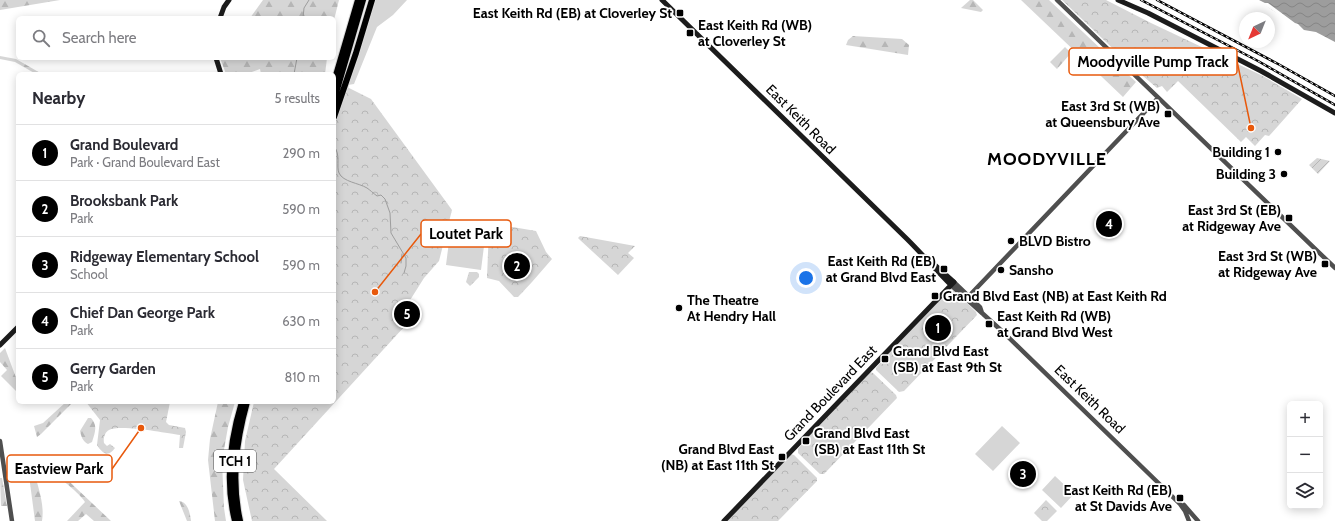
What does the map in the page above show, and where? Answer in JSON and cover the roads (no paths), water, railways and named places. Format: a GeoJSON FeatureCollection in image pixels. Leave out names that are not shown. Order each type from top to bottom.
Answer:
{"type":"FeatureCollection","features":[{"type":"Feature","properties":{"kind":"highway"},"geometry":{"type":"LineString","coordinates":[[354,0],[354,14]]}},
{"type":"Feature","properties":{"kind":"highway"},"geometry":{"type":"LineString","coordinates":[[336,75],[358,0]]}},
{"type":"Feature","properties":{"kind":"highway"},"geometry":{"type":"LineString","coordinates":[[336,93],[363,0]]}},
{"type":"Feature","properties":{"kind":"highway"},"geometry":{"type":"LineString","coordinates":[[336,111],[372,0]]}},
{"type":"Feature","properties":{"kind":"highway","name":"TCH 1"},"geometry":{"type":"LineString","coordinates":[[235,521],[231,493],[230,460],[233,435],[241,404]]}},
{"type":"Feature","properties":{"kind":"highway","name":"TCH 1"},"geometry":{"type":"LineString","coordinates":[[240,521],[236,493],[235,460],[238,436],[246,404]]}},
{"type":"Feature","properties":{"kind":"main road"},"geometry":{"type":"LineString","coordinates":[[221,16],[224,7],[229,0]]}},
{"type":"Feature","properties":{"kind":"main road","name":"East Keith Road"},"geometry":{"type":"LineString","coordinates":[[662,0],[952,284]]}},
{"type":"Feature","properties":{"kind":"main road"},"geometry":{"type":"LineString","coordinates":[[1118,0],[1148,13]]}},
{"type":"Feature","properties":{"kind":"main road"},"geometry":{"type":"LineString","coordinates":[[1126,0],[1148,13],[1261,71],[1335,113]]}},
{"type":"Feature","properties":{"kind":"main road"},"geometry":{"type":"LineString","coordinates":[[217,60],[220,72]]}},
{"type":"Feature","properties":{"kind":"main road","name":"Grand Boulevard East"},"geometry":{"type":"LineString","coordinates":[[724,521],[952,284]]}},
{"type":"Feature","properties":{"kind":"main road"},"geometry":{"type":"LineString","coordinates":[[0,346],[16,329]]}},
{"type":"Feature","properties":{"kind":"street"},"geometry":{"type":"LineString","coordinates":[[1057,0],[1335,268]]}},
{"type":"Feature","properties":{"kind":"street"},"geometry":{"type":"LineString","coordinates":[[969,296],[1158,98]]}},
{"type":"Feature","properties":{"kind":"street","name":"East Keith Road"},"geometry":{"type":"LineString","coordinates":[[952,284],[969,296],[980,307],[982,313]]}},
{"type":"Feature","properties":{"kind":"street","name":"East Keith Road"},"geometry":{"type":"LineString","coordinates":[[952,284],[958,292],[982,313],[1180,504],[1189,521]]}},
{"type":"Feature","properties":{"kind":"street"},"geometry":{"type":"LineString","coordinates":[[958,292],[969,296]]}},
{"type":"Feature","properties":{"kind":"street"},"geometry":{"type":"LineString","coordinates":[[969,296],[971,304]]}},
{"type":"Feature","properties":{"kind":"street"},"geometry":{"type":"LineString","coordinates":[[0,441],[12,521]]}},
{"type":"Feature","properties":{"kind":"street","name":"East Keith Road"},"geometry":{"type":"LineString","coordinates":[[1180,504],[1184,505],[1198,521]]}},
{"type":"Feature","properties":{"kind":"water"},"geometry":{"type":"Polygon","coordinates":[[[1257,0],[1335,0],[1335,45],[1314,33],[1306,32],[1257,0]]]}},
{"type":"Feature","properties":{"kind":"waterway"},"geometry":{"type":"LineString","coordinates":[[303,16],[304,8],[309,0]]}},
{"type":"Feature","properties":{"kind":"waterway"},"geometry":{"type":"LineString","coordinates":[[294,72],[297,60]]}},
{"type":"Feature","properties":{"kind":"waterway"},"geometry":{"type":"LineString","coordinates":[[336,149],[338,157],[338,170],[341,176],[364,186],[377,196],[381,195],[385,199],[390,213],[391,233],[406,258],[404,273]]}},
{"type":"Feature","properties":{"kind":"waterway"},"geometry":{"type":"LineString","coordinates":[[401,263],[402,254]]}},
{"type":"Feature","properties":{"kind":"railway"},"geometry":{"type":"LineString","coordinates":[[1141,0],[1258,61],[1335,105]]}},
{"type":"Feature","properties":{"kind":"railway"},"geometry":{"type":"LineString","coordinates":[[1157,0],[1335,96]]}},
{"type":"Feature","properties":{"kind":"place","name":"East Keith Rd (EB) at Cloverley St"},"geometry":{"type":"Point","coordinates":[680,13]}},
{"type":"Feature","properties":{"kind":"place","name":"East Keith Rd (WB) at Cloverley St"},"geometry":{"type":"Point","coordinates":[690,33]}},
{"type":"Feature","properties":{"kind":"place","name":"East 3rd St (WB) at Queensbury Ave"},"geometry":{"type":"Point","coordinates":[1168,114]}},
{"type":"Feature","properties":{"kind":"place","name":"Moodyville Pump Track"},"geometry":{"type":"Point","coordinates":[1251,128]}},
{"type":"Feature","properties":{"kind":"place","name":"Building 1"},"geometry":{"type":"Point","coordinates":[1278,152]}},
{"type":"Feature","properties":{"kind":"place","name":"Building 3"},"geometry":{"type":"Point","coordinates":[1284,174]}},
{"type":"Feature","properties":{"kind":"place","name":"East 3rd St (EB) at Ridgeway Ave"},"geometry":{"type":"Point","coordinates":[1289,218]}},
{"type":"Feature","properties":{"kind":"place","name":"Chief Dan George Park"},"geometry":{"type":"Point","coordinates":[1109,224]}},
{"type":"Feature","properties":{"kind":"place","name":"BLVD Bistro"},"geometry":{"type":"Point","coordinates":[1011,241]}},
{"type":"Feature","properties":{"kind":"place","name":"East 3rd St (WB) at Ridgeway Ave"},"geometry":{"type":"Point","coordinates":[1325,264]}},
{"type":"Feature","properties":{"kind":"place","name":"Brooksbank Park"},"geometry":{"type":"Point","coordinates":[517,266]}},
{"type":"Feature","properties":{"kind":"place","name":"East Keith Rd (EB) at Grand Blvd East"},"geometry":{"type":"Point","coordinates":[944,269]}},
{"type":"Feature","properties":{"kind":"place","name":"Sansho"},"geometry":{"type":"Point","coordinates":[1001,270]}},
{"type":"Feature","properties":{"kind":"place","name":"Loutet Park"},"geometry":{"type":"Point","coordinates":[375,292]}},
{"type":"Feature","properties":{"kind":"place","name":"Grand Blvd East (NB) at East Keith Rd"},"geometry":{"type":"Point","coordinates":[935,296]}},
{"type":"Feature","properties":{"kind":"place","name":"The Theatre At Hendry Hall"},"geometry":{"type":"Point","coordinates":[679,308]}},
{"type":"Feature","properties":{"kind":"place","name":"Gerry Garden"},"geometry":{"type":"Point","coordinates":[407,314]}},
{"type":"Feature","properties":{"kind":"place","name":"East Keith Rd (WB) at Grand Blvd West"},"geometry":{"type":"Point","coordinates":[989,324]}},
{"type":"Feature","properties":{"kind":"place","name":"Grand Boulevard"},"geometry":{"type":"Point","coordinates":[938,328]}},
{"type":"Feature","properties":{"kind":"place","name":"Grand Blvd East (SB) at East 9th St"},"geometry":{"type":"Point","coordinates":[885,359]}},
{"type":"Feature","properties":{"kind":"place","name":"Eastview Park"},"geometry":{"type":"Point","coordinates":[141,428]}},
{"type":"Feature","properties":{"kind":"place","name":"Grand Blvd East (SB) at East 11th St"},"geometry":{"type":"Point","coordinates":[806,441]}},
{"type":"Feature","properties":{"kind":"place","name":"Grand Blvd East (NB) at East 11th St"},"geometry":{"type":"Point","coordinates":[782,457]}},
{"type":"Feature","properties":{"kind":"place","name":"Ridgeway Elementary School"},"geometry":{"type":"Point","coordinates":[1023,474]}},
{"type":"Feature","properties":{"kind":"place","name":"East Keith Rd (EB) at St Davids Ave"},"geometry":{"type":"Point","coordinates":[1180,498]}},
{"type":"Feature","properties":{"kind":"district","name":"MOODYVILLE"},"geometry":{"type":"Point","coordinates":[1047,159]}}]}
